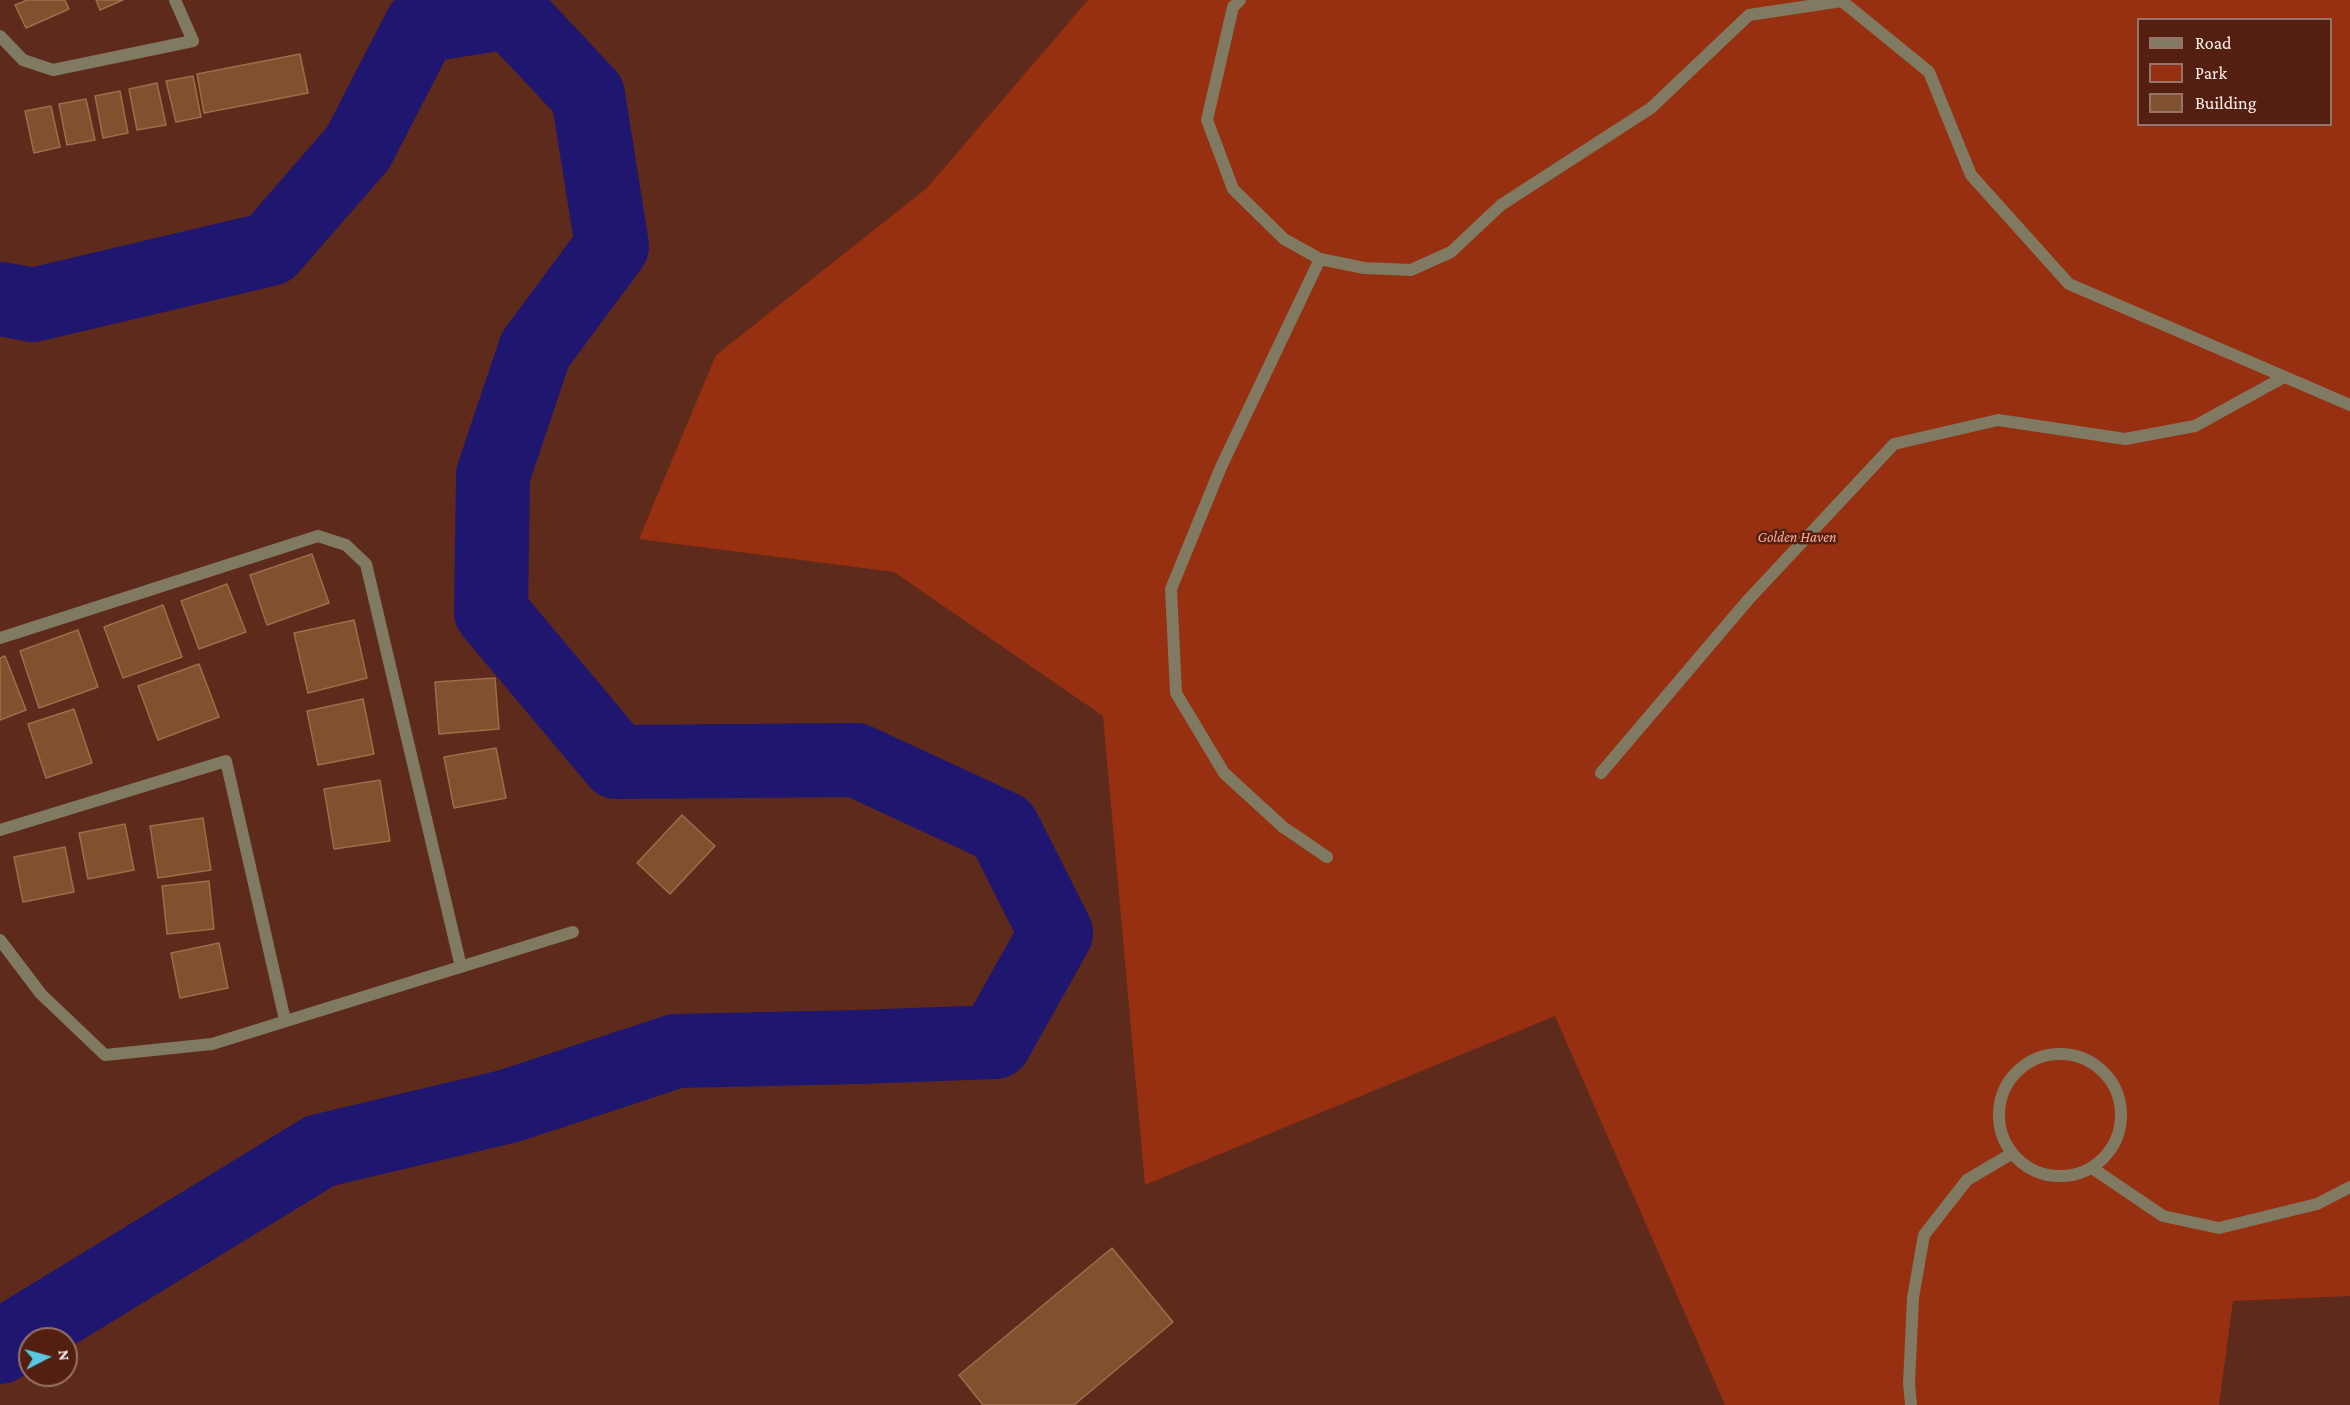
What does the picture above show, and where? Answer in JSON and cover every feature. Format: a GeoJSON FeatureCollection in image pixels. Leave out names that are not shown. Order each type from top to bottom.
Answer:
{"type":"FeatureCollection","features":[{"type":"Feature","properties":{"kind":"street"},"geometry":{"type":"LineString","coordinates":[[0,36],[23,60],[53,70],[193,41],[175,0]]}},
{"type":"Feature","properties":{"kind":"street"},"geometry":{"type":"LineString","coordinates":[[1240,0],[1233,7],[1207,120],[1233,189],[1284,239],[1320,259],[1364,268],[1411,270],[1451,252],[1501,204],[1651,108],[1749,15],[1842,1],[1929,72],[1971,175],[2069,284],[2350,405]]}},
{"type":"Feature","properties":{"kind":"street"},"geometry":{"type":"LineString","coordinates":[[1320,259],[1221,467],[1171,589],[1176,693],[1224,773],[1283,827],[1327,857]]}},
{"type":"Feature","properties":{"kind":"street"},"geometry":{"type":"LineString","coordinates":[[1601,773],[1748,600],[1894,444],[1998,420],[2125,439],[2195,426],[2284,377]]}},
{"type":"Feature","properties":{"kind":"street"},"geometry":{"type":"LineString","coordinates":[[0,638],[318,536],[346,545],[366,564],[461,967]]}},
{"type":"Feature","properties":{"kind":"street"},"geometry":{"type":"LineString","coordinates":[[0,830],[226,761],[285,1020]]}},
{"type":"Feature","properties":{"kind":"street"},"geometry":{"type":"LineString","coordinates":[[0,940],[41,994],[105,1055],[212,1044],[573,932]]}},
{"type":"Feature","properties":{"kind":"street"},"geometry":{"type":"LineString","coordinates":[[2042,1054],[2078,1054],[2108,1074],[2122,1107],[2117,1143],[2092,1168],[2058,1177],[2025,1166],[2011,1154],[2003,1139],[1998,1104],[2013,1073],[2042,1054]]}},
{"type":"Feature","properties":{"kind":"street"},"geometry":{"type":"LineString","coordinates":[[1911,1405],[1909,1383],[1913,1298],[1924,1235],[1967,1180],[2011,1154]]}},
{"type":"Feature","properties":{"kind":"street"},"geometry":{"type":"LineString","coordinates":[[2092,1168],[2163,1216],[2219,1228],[2317,1203],[2350,1187]]}},
{"type":"Feature","properties":{"kind":"green space","name":"Golden Haven"},"geometry":{"type":"Polygon","coordinates":[[[1088,0],[2350,0],[2350,1296],[2233,1301],[2219,1405],[1725,1405],[1555,1016],[1145,1185],[1103,716],[894,572],[639,539],[716,355],[927,188],[1088,0]]]}},
{"type":"Feature","properties":{"kind":"building"},"geometry":{"type":"Polygon","coordinates":[[[27,0],[65,0],[69,9],[26,28],[15,5],[27,0]]]}},
{"type":"Feature","properties":{"kind":"building"},"geometry":{"type":"Polygon","coordinates":[[[96,0],[123,0],[100,10],[96,0]]]}},
{"type":"Feature","properties":{"kind":"building"},"geometry":{"type":"Polygon","coordinates":[[[300,54],[308,93],[204,113],[197,74],[300,54]]]}},
{"type":"Feature","properties":{"kind":"building"},"geometry":{"type":"Polygon","coordinates":[[[193,76],[201,117],[176,122],[166,81],[193,76]]]}},
{"type":"Feature","properties":{"kind":"building"},"geometry":{"type":"Polygon","coordinates":[[[157,83],[166,125],[137,130],[129,89],[157,83]]]}},
{"type":"Feature","properties":{"kind":"building"},"geometry":{"type":"Polygon","coordinates":[[[120,91],[128,133],[103,138],[95,96],[120,91]]]}},
{"type":"Feature","properties":{"kind":"building"},"geometry":{"type":"Polygon","coordinates":[[[86,99],[95,140],[67,145],[59,104],[86,99]]]}},
{"type":"Feature","properties":{"kind":"building"},"geometry":{"type":"Polygon","coordinates":[[[51,106],[60,147],[34,153],[25,111],[51,106]]]}},
{"type":"Feature","properties":{"kind":"building"},"geometry":{"type":"Polygon","coordinates":[[[312,554],[329,603],[267,625],[250,575],[312,554]]]}},
{"type":"Feature","properties":{"kind":"building"},"geometry":{"type":"Polygon","coordinates":[[[227,584],[246,632],[199,649],[181,601],[227,584]]]}},
{"type":"Feature","properties":{"kind":"building"},"geometry":{"type":"Polygon","coordinates":[[[163,605],[182,657],[123,678],[104,627],[163,605]]]}},
{"type":"Feature","properties":{"kind":"building"},"geometry":{"type":"Polygon","coordinates":[[[354,620],[367,678],[308,693],[294,633],[354,620]]]}},
{"type":"Feature","properties":{"kind":"building"},"geometry":{"type":"Polygon","coordinates":[[[78,630],[98,687],[39,708],[20,651],[78,630]]]}},
{"type":"Feature","properties":{"kind":"building"},"geometry":{"type":"Polygon","coordinates":[[[5,656],[26,710],[0,720],[0,658],[5,656]]]}},
{"type":"Feature","properties":{"kind":"building"},"geometry":{"type":"Polygon","coordinates":[[[199,664],[219,717],[158,740],[138,686],[199,664]]]}},
{"type":"Feature","properties":{"kind":"building"},"geometry":{"type":"Polygon","coordinates":[[[495,678],[499,729],[439,734],[435,682],[495,678]]]}},
{"type":"Feature","properties":{"kind":"building"},"geometry":{"type":"Polygon","coordinates":[[[363,699],[374,754],[318,765],[307,711],[363,699]]]}},
{"type":"Feature","properties":{"kind":"building"},"geometry":{"type":"Polygon","coordinates":[[[74,709],[92,763],[46,778],[28,724],[74,709]]]}},
{"type":"Feature","properties":{"kind":"building"},"geometry":{"type":"Polygon","coordinates":[[[496,748],[506,798],[454,808],[444,757],[496,748]]]}},
{"type":"Feature","properties":{"kind":"building"},"geometry":{"type":"Polygon","coordinates":[[[380,780],[390,841],[334,849],[324,789],[380,780]]]}},
{"type":"Feature","properties":{"kind":"building"},"geometry":{"type":"Polygon","coordinates":[[[682,815],[715,846],[670,894],[637,863],[682,815]]]}},
{"type":"Feature","properties":{"kind":"building"},"geometry":{"type":"Polygon","coordinates":[[[203,818],[211,870],[158,878],[150,826],[203,818]]]}},
{"type":"Feature","properties":{"kind":"building"},"geometry":{"type":"Polygon","coordinates":[[[125,824],[134,870],[88,879],[79,833],[125,824]]]}},
{"type":"Feature","properties":{"kind":"building"},"geometry":{"type":"Polygon","coordinates":[[[65,847],[74,892],[23,902],[14,857],[65,847]]]}},
{"type":"Feature","properties":{"kind":"building"},"geometry":{"type":"Polygon","coordinates":[[[209,881],[214,929],[167,934],[162,886],[209,881]]]}},
{"type":"Feature","properties":{"kind":"building"},"geometry":{"type":"Polygon","coordinates":[[[219,943],[228,988],[180,998],[171,953],[219,943]]]}},
{"type":"Feature","properties":{"kind":"building"},"geometry":{"type":"Polygon","coordinates":[[[1112,1248],[1173,1322],[1074,1405],[983,1405],[959,1375],[1112,1248]]]}},
{"type":"Feature","properties":{"kind":"waterway"},"geometry":{"type":"LineString","coordinates":[[0,299],[33,305],[270,249],[358,148],[421,26],[510,12],[588,95],[612,246],[535,350],[493,475],[491,612],[617,762],[856,760],[1003,828],[1056,933],[995,1042],[676,1051],[509,1106],[320,1151],[0,1347]]}}]}
